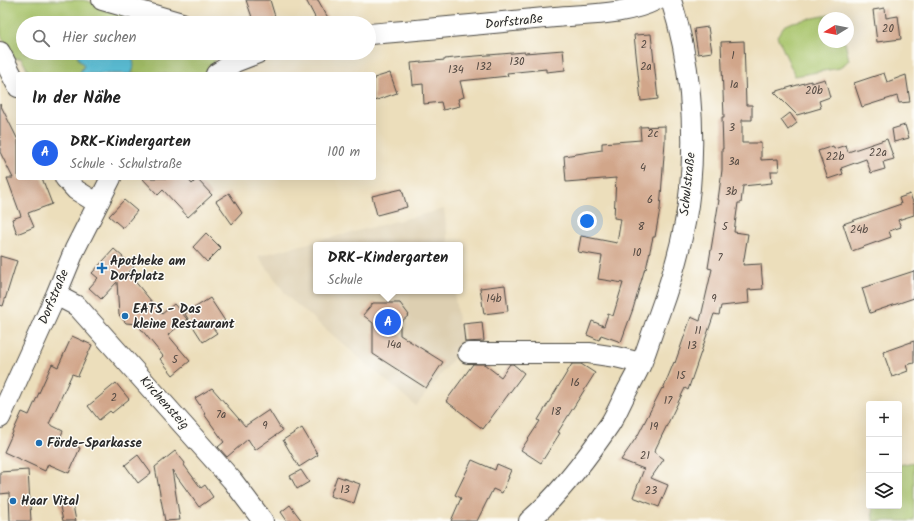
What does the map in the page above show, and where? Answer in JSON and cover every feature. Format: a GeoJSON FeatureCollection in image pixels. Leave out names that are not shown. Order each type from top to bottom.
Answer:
{"type":"FeatureCollection","features":[{"type":"Feature","properties":{"kind":"street"},"geometry":{"type":"LineString","coordinates":[[102,0],[158,16]]}},
{"type":"Feature","properties":{"kind":"street","name":"Dorfstraße"},"geometry":{"type":"LineString","coordinates":[[376,33],[482,25],[616,11],[647,5],[656,0]]}},
{"type":"Feature","properties":{"kind":"street","name":"Schulstraße"},"geometry":{"type":"LineString","coordinates":[[529,521],[545,507],[572,475],[611,423],[642,363],[668,289],[682,238],[690,188],[692,144],[691,105],[679,27],[671,0]]}},
{"type":"Feature","properties":{"kind":"street"},"geometry":{"type":"LineString","coordinates":[[0,52],[16,83]]}},
{"type":"Feature","properties":{"kind":"street"},"geometry":{"type":"LineString","coordinates":[[218,72],[230,60]]}},
{"type":"Feature","properties":{"kind":"street"},"geometry":{"type":"LineString","coordinates":[[67,180],[76,190],[97,203]]}},
{"type":"Feature","properties":{"kind":"street","name":"Dorfstraße"},"geometry":{"type":"LineString","coordinates":[[0,418],[56,295],[75,249],[110,180]]}},
{"type":"Feature","properties":{"kind":"street","name":"Kirchensteig"},"geometry":{"type":"LineString","coordinates":[[56,295],[77,306],[232,480],[263,521]]}},
{"type":"Feature","properties":{"kind":"street"},"geometry":{"type":"LineString","coordinates":[[468,353],[588,353],[642,363]]}},
{"type":"Feature","properties":{"kind":"shaded area"},"geometry":{"type":"Polygon","coordinates":[[[444,209],[449,242],[313,242],[444,209]]]}},
{"type":"Feature","properties":{"kind":"shaded area"},"geometry":{"type":"Polygon","coordinates":[[[313,242],[313,294],[454,294],[462,348],[416,406],[288,297],[258,256],[313,242]]]}},
{"type":"Feature","properties":{"kind":"green space"},"geometry":{"type":"Polygon","coordinates":[[[1,0],[84,0],[138,16],[16,16],[16,58],[12,58],[1,35],[1,0]]]}},
{"type":"Feature","properties":{"kind":"green space"},"geometry":{"type":"Polygon","coordinates":[[[818,17],[818,48],[846,48],[849,60],[840,68],[795,76],[777,36],[784,26],[793,22],[818,17]]]}},
{"type":"Feature","properties":{"kind":"green space"},"geometry":{"type":"Polygon","coordinates":[[[22,60],[80,60],[84,66],[80,72],[29,72],[22,60]]]}},
{"type":"Feature","properties":{"kind":"green space"},"geometry":{"type":"Polygon","coordinates":[[[131,60],[215,61],[210,69],[205,72],[132,72],[131,60]]]}},
{"type":"Feature","properties":{"kind":"green space"},"geometry":{"type":"Polygon","coordinates":[[[914,462],[914,521],[873,521],[872,509],[902,509],[902,464],[914,462]]]}},
{"type":"Feature","properties":{"kind":"water"},"geometry":{"type":"Polygon","coordinates":[[[80,60],[133,60],[134,66],[132,72],[80,72],[84,66],[80,60]]]}},
{"type":"Feature","properties":{"kind":"building"},"geometry":{"type":"Polygon","coordinates":[[[246,0],[270,0],[275,16],[252,16],[246,0]]]}},
{"type":"Feature","properties":{"kind":"building"},"geometry":{"type":"Polygon","coordinates":[[[306,0],[318,0],[327,16],[314,16],[306,0]]]}},
{"type":"Feature","properties":{"kind":"building"},"geometry":{"type":"Polygon","coordinates":[[[885,8],[886,18],[898,16],[901,39],[877,42],[873,10],[885,8]]]}},
{"type":"Feature","properties":{"kind":"building"},"geometry":{"type":"Polygon","coordinates":[[[708,27],[712,52],[698,54],[694,29],[708,27]]]}},
{"type":"Feature","properties":{"kind":"building"},"geometry":{"type":"Polygon","coordinates":[[[651,34],[658,99],[641,101],[634,35],[651,34]]]}},
{"type":"Feature","properties":{"kind":"building"},"geometry":{"type":"Polygon","coordinates":[[[744,41],[746,105],[752,105],[752,120],[742,120],[742,143],[761,143],[761,160],[778,159],[779,171],[771,171],[772,183],[743,186],[741,203],[738,203],[734,232],[748,234],[743,265],[761,264],[763,289],[748,290],[749,303],[721,306],[719,315],[714,314],[688,390],[685,388],[654,452],[664,459],[651,478],[668,485],[659,507],[633,497],[644,469],[621,460],[638,435],[662,388],[663,389],[674,362],[675,363],[691,317],[700,321],[712,269],[708,268],[719,200],[722,170],[722,117],[724,117],[721,42],[744,41]]]}},
{"type":"Feature","properties":{"kind":"building"},"geometry":{"type":"Polygon","coordinates":[[[563,50],[565,70],[546,72],[546,69],[507,73],[508,76],[460,81],[464,97],[458,99],[460,106],[443,110],[441,102],[424,104],[423,84],[413,85],[411,63],[464,57],[563,50]]]}},
{"type":"Feature","properties":{"kind":"building"},"geometry":{"type":"Polygon","coordinates":[[[390,73],[397,93],[376,100],[376,77],[390,73]]]}},
{"type":"Feature","properties":{"kind":"building"},"geometry":{"type":"Polygon","coordinates":[[[884,73],[887,82],[906,75],[910,102],[899,103],[897,96],[862,107],[854,83],[884,73]]]}},
{"type":"Feature","properties":{"kind":"building"},"geometry":{"type":"Polygon","coordinates":[[[825,79],[830,97],[819,101],[821,108],[797,115],[774,92],[811,81],[811,83],[825,79]]]}},
{"type":"Feature","properties":{"kind":"building"},"geometry":{"type":"Polygon","coordinates":[[[0,104],[16,136],[16,180],[43,180],[52,204],[28,213],[34,227],[17,234],[12,219],[21,216],[7,178],[13,178],[0,152],[0,104]]]}},
{"type":"Feature","properties":{"kind":"building"},"geometry":{"type":"Polygon","coordinates":[[[790,113],[797,123],[788,130],[781,120],[790,113]]]}},
{"type":"Feature","properties":{"kind":"building"},"geometry":{"type":"Polygon","coordinates":[[[905,125],[909,138],[894,142],[892,129],[905,125]]]}},
{"type":"Feature","properties":{"kind":"building"},"geometry":{"type":"Polygon","coordinates":[[[665,126],[660,209],[655,237],[653,237],[646,269],[645,268],[633,309],[621,342],[601,335],[599,340],[587,335],[592,321],[604,326],[608,314],[613,316],[623,283],[598,279],[602,256],[578,252],[581,236],[617,243],[621,219],[614,218],[616,178],[566,182],[564,156],[602,150],[602,143],[641,140],[640,127],[665,126]]]}},
{"type":"Feature","properties":{"kind":"building"},"geometry":{"type":"Polygon","coordinates":[[[887,139],[894,159],[883,162],[885,169],[871,173],[866,159],[841,168],[843,174],[828,179],[818,151],[833,146],[834,149],[846,145],[848,152],[887,139]]]}},
{"type":"Feature","properties":{"kind":"building"},"geometry":{"type":"Polygon","coordinates":[[[144,180],[189,180],[192,184],[198,180],[212,195],[188,217],[163,190],[158,195],[144,180]]]}},
{"type":"Feature","properties":{"kind":"building"},"geometry":{"type":"Polygon","coordinates":[[[402,189],[407,207],[377,215],[372,196],[402,189]]]}},
{"type":"Feature","properties":{"kind":"building"},"geometry":{"type":"Polygon","coordinates":[[[229,193],[242,213],[232,224],[216,201],[229,193]]]}},
{"type":"Feature","properties":{"kind":"building"},"geometry":{"type":"Polygon","coordinates":[[[910,194],[914,205],[914,215],[898,220],[901,227],[889,231],[891,237],[852,251],[843,224],[901,204],[899,198],[910,194]]]}},
{"type":"Feature","properties":{"kind":"building"},"geometry":{"type":"Polygon","coordinates":[[[124,200],[137,211],[123,228],[109,216],[124,200]]]}},
{"type":"Feature","properties":{"kind":"building"},"geometry":{"type":"Polygon","coordinates":[[[206,233],[221,248],[207,262],[193,247],[206,233]]]}},
{"type":"Feature","properties":{"kind":"building"},"geometry":{"type":"Polygon","coordinates":[[[114,249],[134,267],[128,273],[162,314],[174,304],[187,319],[168,335],[190,361],[173,375],[160,359],[163,356],[137,324],[126,323],[119,315],[117,282],[101,299],[89,288],[98,278],[92,273],[114,249]]]}},
{"type":"Feature","properties":{"kind":"building"},"geometry":{"type":"Polygon","coordinates":[[[0,256],[17,261],[3,306],[0,305],[0,256]]]}},
{"type":"Feature","properties":{"kind":"building"},"geometry":{"type":"Polygon","coordinates":[[[914,271],[914,298],[870,313],[862,288],[914,271]]]}},
{"type":"Feature","properties":{"kind":"building"},"geometry":{"type":"Polygon","coordinates":[[[505,285],[508,311],[484,314],[480,288],[505,285]]]}},
{"type":"Feature","properties":{"kind":"building"},"geometry":{"type":"Polygon","coordinates":[[[210,298],[225,321],[213,328],[217,333],[203,342],[185,314],[210,298]]]}},
{"type":"Feature","properties":{"kind":"building"},"geometry":{"type":"Polygon","coordinates":[[[373,303],[400,303],[409,315],[400,323],[400,335],[443,362],[426,388],[373,354],[373,323],[363,315],[373,303]]]}},
{"type":"Feature","properties":{"kind":"building"},"geometry":{"type":"Polygon","coordinates":[[[482,322],[484,341],[465,342],[463,324],[482,322]]]}},
{"type":"Feature","properties":{"kind":"building"},"geometry":{"type":"Polygon","coordinates":[[[72,336],[92,345],[78,376],[72,374],[49,424],[63,431],[60,438],[80,448],[69,473],[48,464],[45,471],[4,452],[22,412],[29,415],[52,364],[58,367],[72,336]]]}},
{"type":"Feature","properties":{"kind":"building"},"geometry":{"type":"Polygon","coordinates":[[[914,341],[914,363],[906,365],[908,371],[892,377],[883,352],[914,341]]]}},
{"type":"Feature","properties":{"kind":"building"},"geometry":{"type":"Polygon","coordinates":[[[473,364],[484,364],[501,377],[510,364],[513,364],[524,373],[483,429],[446,401],[473,364]]]}},
{"type":"Feature","properties":{"kind":"building"},"geometry":{"type":"Polygon","coordinates":[[[572,364],[581,364],[595,373],[558,432],[560,433],[541,463],[521,450],[540,421],[538,420],[572,364]]]}},
{"type":"Feature","properties":{"kind":"building"},"geometry":{"type":"Polygon","coordinates":[[[116,383],[129,399],[112,413],[110,411],[99,420],[88,406],[116,383]]]}},
{"type":"Feature","properties":{"kind":"building"},"geometry":{"type":"Polygon","coordinates":[[[212,388],[245,426],[269,410],[282,431],[255,450],[248,439],[227,457],[218,447],[224,442],[204,414],[205,413],[195,398],[212,388]]]}},
{"type":"Feature","properties":{"kind":"building"},"geometry":{"type":"Polygon","coordinates":[[[302,428],[318,455],[299,467],[283,440],[302,428]]]}},
{"type":"Feature","properties":{"kind":"building"},"geometry":{"type":"Polygon","coordinates":[[[175,451],[185,463],[184,465],[201,488],[205,485],[213,497],[199,507],[172,470],[180,520],[165,521],[155,467],[175,451]]]}},
{"type":"Feature","properties":{"kind":"building"},"geometry":{"type":"Polygon","coordinates":[[[138,455],[151,473],[138,483],[125,465],[138,455]]]}},
{"type":"Feature","properties":{"kind":"building"},"geometry":{"type":"Polygon","coordinates":[[[472,460],[495,470],[497,464],[511,470],[509,477],[502,493],[493,489],[477,521],[451,521],[461,498],[455,495],[472,460]]]}},
{"type":"Feature","properties":{"kind":"building"},"geometry":{"type":"Polygon","coordinates":[[[28,470],[31,521],[10,521],[9,493],[0,494],[0,472],[28,470]]]}},
{"type":"Feature","properties":{"kind":"building"},"geometry":{"type":"Polygon","coordinates":[[[301,470],[309,482],[297,489],[290,476],[301,470]]]}},
{"type":"Feature","properties":{"kind":"building"},"geometry":{"type":"Polygon","coordinates":[[[337,476],[360,484],[354,503],[330,496],[337,476]]]}},
{"type":"Feature","properties":{"kind":"building"},"geometry":{"type":"Polygon","coordinates":[[[72,500],[76,521],[63,521],[59,502],[72,500]]]}},
{"type":"Feature","properties":{"kind":"building"},"geometry":{"type":"Polygon","coordinates":[[[290,505],[302,521],[287,521],[281,512],[290,505]]]}},
{"type":"Feature","properties":{"kind":"place","name":"Apotheke am Dorfplatz"},"geometry":{"type":"Point","coordinates":[102,268]}},
{"type":"Feature","properties":{"kind":"place","name":"EATS - Das kleine Restaurant"},"geometry":{"type":"Point","coordinates":[125,316]}},
{"type":"Feature","properties":{"kind":"place","name":"DRK-Kindergarten"},"geometry":{"type":"Point","coordinates":[388,322]}},
{"type":"Feature","properties":{"kind":"place","name":"Förde-Sparkasse"},"geometry":{"type":"Point","coordinates":[39,443]}},
{"type":"Feature","properties":{"kind":"place","name":"Haar Vital"},"geometry":{"type":"Point","coordinates":[13,501]}}]}
